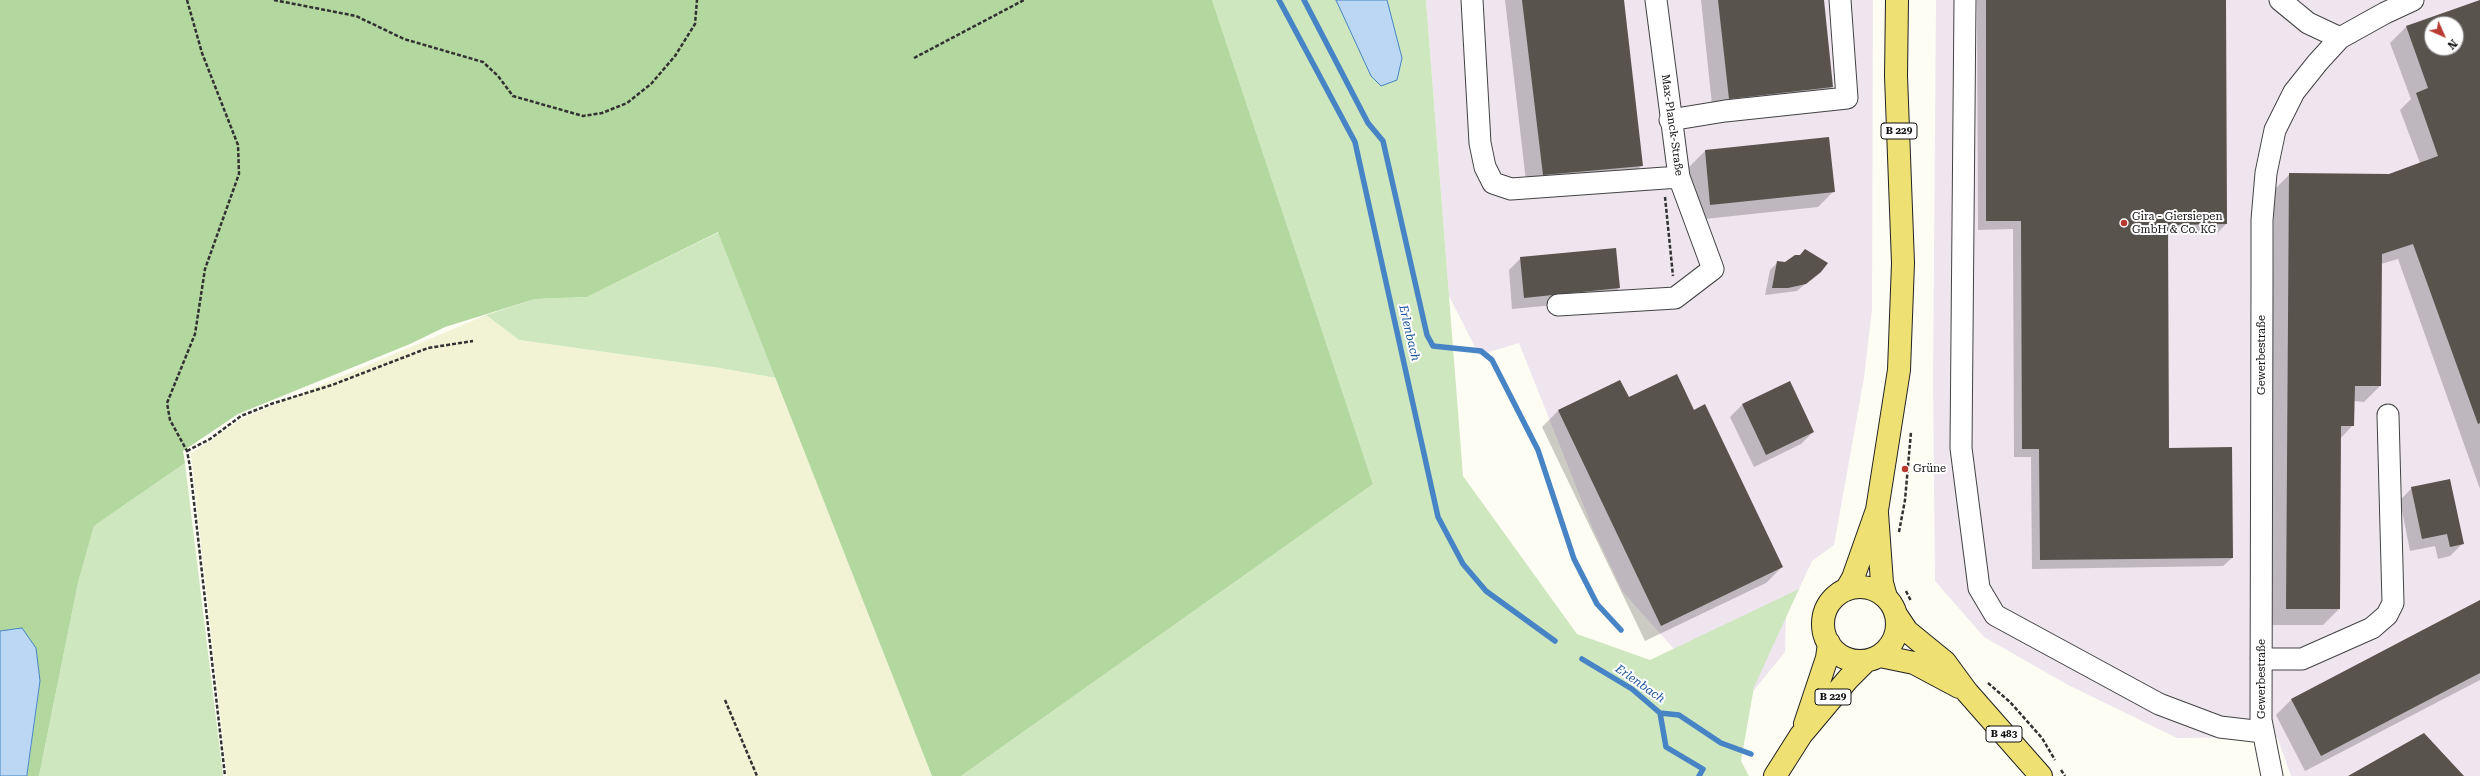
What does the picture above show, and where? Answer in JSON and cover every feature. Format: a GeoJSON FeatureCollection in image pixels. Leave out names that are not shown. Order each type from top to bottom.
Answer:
{"type":"FeatureCollection","features":[{"type":"Feature","properties":{"kind":"main road","name":"B 229"},"geometry":{"type":"LineString","coordinates":[[1846,590],[1853,578],[1877,510],[1899,370],[1902,318],[1902,204],[1896,76],[1897,0]]}},
{"type":"Feature","properties":{"kind":"main road","name":"B 229"},"geometry":{"type":"LineString","coordinates":[[1877,510],[1882,583],[1886,597]]}},
{"type":"Feature","properties":{"kind":"main road"},"geometry":{"type":"LineString","coordinates":[[1867,588],[1886,597],[1893,606],[1897,616],[1895,638],[1873,658],[1845,658],[1829,643],[1823,626],[1827,609],[1832,601],[1846,590],[1867,588]]}},
{"type":"Feature","properties":{"kind":"main road","name":"B 483"},"geometry":{"type":"LineString","coordinates":[[1897,616],[1906,631],[1945,662],[1967,692],[2040,776]]}},
{"type":"Feature","properties":{"kind":"main road","name":"B 229"},"geometry":{"type":"LineString","coordinates":[[1801,735],[1827,658],[1829,643]]}},
{"type":"Feature","properties":{"kind":"main road","name":"B 229"},"geometry":{"type":"LineString","coordinates":[[1775,776],[1801,735],[1848,679],[1873,658]]}},
{"type":"Feature","properties":{"kind":"main road","name":"B 483"},"geometry":{"type":"LineString","coordinates":[[1873,658],[1914,663],[1967,692]]}},
{"type":"Feature","properties":{"kind":"street"},"geometry":{"type":"LineString","coordinates":[[1472,0],[1480,143],[1485,167],[1493,183],[1511,189],[1678,177]]}},
{"type":"Feature","properties":{"kind":"street","name":"Max-Planck-Straße"},"geometry":{"type":"LineString","coordinates":[[1558,306],[1675,298],[1713,269],[1678,177],[1656,0]]}},
{"type":"Feature","properties":{"kind":"street"},"geometry":{"type":"LineString","coordinates":[[1670,120],[1725,111],[1847,98],[1840,0]]}},
{"type":"Feature","properties":{"kind":"street"},"geometry":{"type":"LineString","coordinates":[[1965,0],[1961,448],[1979,588],[1995,615],[2159,704],[2220,727],[2263,732]]}},
{"type":"Feature","properties":{"kind":"street"},"geometry":{"type":"LineString","coordinates":[[2280,0],[2292,12],[2308,23],[2340,38]]}},
{"type":"Feature","properties":{"kind":"street","name":"Gewerbestraße"},"geometry":{"type":"LineString","coordinates":[[2272,776],[2263,732],[2261,659],[2262,265],[2266,173],[2275,130],[2294,92],[2318,62],[2340,38],[2385,12],[2413,0]]}},
{"type":"Feature","properties":{"kind":"street"},"geometry":{"type":"LineString","coordinates":[[2261,659],[2302,658],[2372,628],[2387,615],[2393,603],[2388,415]]}},
{"type":"Feature","properties":{"kind":"path"},"geometry":{"type":"LineString","coordinates":[[187,0],[202,53],[238,145],[239,174],[206,269],[195,334],[167,403],[170,420],[187,451],[225,776]]}},
{"type":"Feature","properties":{"kind":"path"},"geometry":{"type":"LineString","coordinates":[[274,0],[356,16],[404,39],[483,62],[498,76],[513,96],[583,116],[602,113],[627,102],[651,84],[675,56],[696,24],[697,0]]}},
{"type":"Feature","properties":{"kind":"path"},"geometry":{"type":"LineString","coordinates":[[914,58],[1024,0]]}},
{"type":"Feature","properties":{"kind":"path"},"geometry":{"type":"LineString","coordinates":[[187,451],[210,439],[241,416],[271,404],[332,385],[428,348],[472,340]]}},
{"type":"Feature","properties":{"kind":"path"},"geometry":{"type":"LineString","coordinates":[[725,700],[757,776]]}},
{"type":"Feature","properties":{"kind":"shaded area"},"geometry":{"type":"Polygon","coordinates":[[[1426,0],[1873,0],[1872,309],[1864,378],[1834,545],[1812,561],[1786,617],[1785,652],[1737,711],[1674,649],[1623,592],[1593,529],[1519,343],[1479,355],[1449,296],[1426,0]]]}},
{"type":"Feature","properties":{"kind":"shaded area"},"geometry":{"type":"Polygon","coordinates":[[[1936,0],[2480,0],[2480,776],[2291,776],[2277,737],[2177,738],[2068,685],[1984,637],[1935,581],[1933,382],[1936,0]]]}},
{"type":"Feature","properties":{"kind":"green space"},"geometry":{"type":"Polygon","coordinates":[[[0,0],[1212,0],[1373,484],[961,776],[932,776],[718,232],[587,297],[535,299],[445,327],[410,344],[238,414],[183,451],[185,463],[94,526],[78,583],[39,776],[27,776],[40,681],[22,628],[0,631],[0,0]]]}},
{"type":"Feature","properties":{"kind":"green space"},"geometry":{"type":"Polygon","coordinates":[[[1212,0],[1426,0],[1463,476],[1577,634],[1650,660],[1799,589],[1754,687],[1741,761],[1749,776],[961,776],[1373,484],[1212,0]]]}},
{"type":"Feature","properties":{"kind":"green space"},"geometry":{"type":"Polygon","coordinates":[[[719,232],[776,378],[720,368],[519,340],[486,315],[535,299],[587,297],[719,232]]]}},
{"type":"Feature","properties":{"kind":"green space"},"geometry":{"type":"Polygon","coordinates":[[[486,315],[519,340],[720,368],[776,378],[932,776],[227,776],[191,454],[241,419],[486,315]]]}},
{"type":"Feature","properties":{"kind":"green space"},"geometry":{"type":"Polygon","coordinates":[[[185,463],[223,776],[39,776],[78,583],[94,526],[185,463]]]}},
{"type":"Feature","properties":{"kind":"water"},"geometry":{"type":"Polygon","coordinates":[[[1336,0],[1387,0],[1402,58],[1397,80],[1381,86],[1371,76],[1336,0]]]}},
{"type":"Feature","properties":{"kind":"water"},"geometry":{"type":"Polygon","coordinates":[[[22,628],[36,648],[40,681],[27,776],[0,776],[0,631],[22,628]]]}},
{"type":"Feature","properties":{"kind":"building"},"geometry":{"type":"Polygon","coordinates":[[[1522,0],[1624,0],[1643,166],[1543,175],[1522,0]]]}},
{"type":"Feature","properties":{"kind":"building"},"geometry":{"type":"Polygon","coordinates":[[[1718,0],[1824,0],[1833,87],[1729,99],[1718,0]]]}},
{"type":"Feature","properties":{"kind":"building","name":"Gira - Giersiepen GmbH & Co. KG"},"geometry":{"type":"Polygon","coordinates":[[[1986,0],[2226,0],[2227,224],[2168,225],[2169,448],[2232,447],[2233,558],[2040,560],[2039,449],[2022,449],[2021,221],[1986,221],[1986,0]]]}},
{"type":"Feature","properties":{"kind":"building"},"geometry":{"type":"Polygon","coordinates":[[[2480,0],[2480,423],[2478,424],[2413,244],[2382,254],[2381,386],[2355,386],[2354,426],[2341,426],[2340,609],[2286,609],[2289,173],[2389,174],[2438,156],[2416,93],[2428,88],[2406,26],[2424,20],[2424,56],[2464,56],[2464,16],[2434,16],[2480,0]]]}},
{"type":"Feature","properties":{"kind":"building"},"geometry":{"type":"Polygon","coordinates":[[[1829,137],[1835,192],[1710,205],[1705,150],[1829,137]]]}},
{"type":"Feature","properties":{"kind":"building"},"geometry":{"type":"Polygon","coordinates":[[[1616,248],[1620,288],[1524,298],[1520,257],[1616,248]]]}},
{"type":"Feature","properties":{"kind":"building"},"geometry":{"type":"Polygon","coordinates":[[[1805,249],[1828,263],[1821,272],[1806,284],[1788,288],[1772,288],[1777,261],[1785,262],[1795,255],[1800,255],[1805,249]]]}},
{"type":"Feature","properties":{"kind":"building"},"geometry":{"type":"Polygon","coordinates":[[[1677,374],[1694,410],[1705,404],[1783,567],[1661,626],[1558,410],[1620,380],[1629,397],[1677,374]]]}},
{"type":"Feature","properties":{"kind":"building"},"geometry":{"type":"Polygon","coordinates":[[[1790,381],[1814,432],[1766,455],[1742,404],[1790,381]]]}},
{"type":"Feature","properties":{"kind":"building"},"geometry":{"type":"Polygon","coordinates":[[[2450,479],[2464,544],[2450,547],[2447,534],[2422,539],[2411,487],[2450,479]]]}},
{"type":"Feature","properties":{"kind":"building"},"geometry":{"type":"Polygon","coordinates":[[[2480,600],[2480,673],[2321,756],[2291,699],[2480,600]]]}},
{"type":"Feature","properties":{"kind":"building"},"geometry":{"type":"Polygon","coordinates":[[[2424,733],[2464,776],[2348,776],[2424,733]]]}},
{"type":"Feature","properties":{"kind":"waterway","name":"Erlenbach"},"geometry":{"type":"LineString","coordinates":[[1279,0],[1355,142],[1438,517],[1463,564],[1486,591],[1555,641]]}},
{"type":"Feature","properties":{"kind":"waterway"},"geometry":{"type":"LineString","coordinates":[[1304,0],[1368,123],[1383,141],[1427,335],[1433,346],[1481,351],[1492,360],[1538,450],[1574,559],[1597,604],[1621,630]]}},
{"type":"Feature","properties":{"kind":"waterway","name":"Erlenbach"},"geometry":{"type":"LineString","coordinates":[[1582,659],[1632,689],[1660,713],[1679,715],[1721,743],[1751,754]]}},
{"type":"Feature","properties":{"kind":"waterway"},"geometry":{"type":"LineString","coordinates":[[1660,713],[1666,747],[1703,769],[1699,776]]}},
{"type":"Feature","properties":{"kind":"place","name":"Gira - Giersiepen GmbH & Co. KG"},"geometry":{"type":"Point","coordinates":[2124,223]}},
{"type":"Feature","properties":{"kind":"place","name":"Grüne"},"geometry":{"type":"Point","coordinates":[1905,469]}}]}
